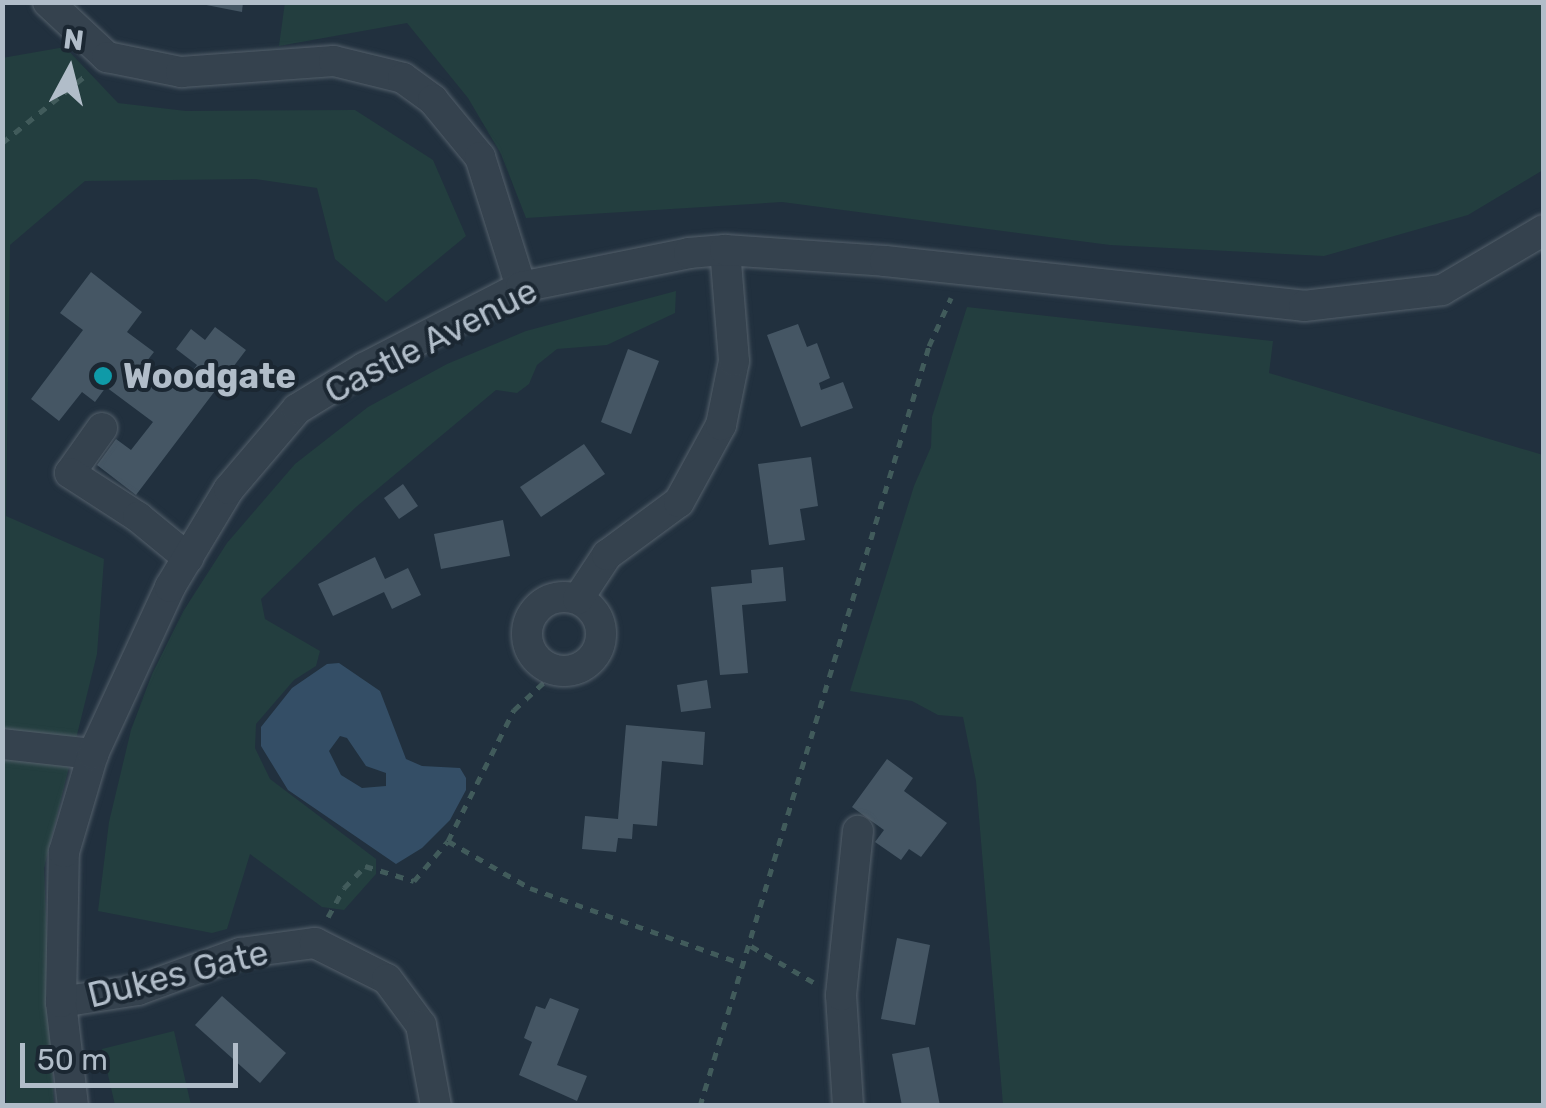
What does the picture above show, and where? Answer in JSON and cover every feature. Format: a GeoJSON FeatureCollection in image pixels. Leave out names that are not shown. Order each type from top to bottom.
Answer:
{"type":"FeatureCollection","features":[{"type":"Feature","properties":{"kind":"street"},"geometry":{"type":"LineString","coordinates":[[48,2],[107,58],[181,72],[334,62],[403,78],[433,100],[480,157],[521,287]]}},
{"type":"Feature","properties":{"kind":"street","name":"Castle Avenue"},"geometry":{"type":"LineString","coordinates":[[73,1106],[61,1002],[64,852],[93,754],[188,558],[229,489],[297,409],[364,368],[521,287],[630,264],[725,250],[965,268],[1304,306],[1442,290],[1544,230]]}},
{"type":"Feature","properties":{"kind":"street"},"geometry":{"type":"LineString","coordinates":[[578,599],[607,555],[678,502],[721,425],[734,361],[725,250]]}},
{"type":"Feature","properties":{"kind":"street"},"geometry":{"type":"LineString","coordinates":[[102,428],[70,473],[188,558]]}},
{"type":"Feature","properties":{"kind":"street"},"geometry":{"type":"LineString","coordinates":[[552,598],[578,599],[599,622],[598,648],[582,666],[557,670],[533,655],[526,630],[530,617],[552,598]]}},
{"type":"Feature","properties":{"kind":"street"},"geometry":{"type":"LineString","coordinates":[[2,744],[93,754]]}},
{"type":"Feature","properties":{"kind":"street"},"geometry":{"type":"LineString","coordinates":[[848,1106],[841,995],[858,831]]}},
{"type":"Feature","properties":{"kind":"street","name":"Dukes Gate"},"geometry":{"type":"LineString","coordinates":[[61,1002],[138,990],[240,953],[315,943],[388,979],[421,1025],[436,1106]]}},
{"type":"Feature","properties":{"kind":"path"},"geometry":{"type":"LineString","coordinates":[[2,144],[107,58]]}},
{"type":"Feature","properties":{"kind":"path"},"geometry":{"type":"LineString","coordinates":[[700,1106],[929,346],[965,268]]}},
{"type":"Feature","properties":{"kind":"path"},"geometry":{"type":"LineString","coordinates":[[315,943],[344,888],[365,866],[414,881],[448,841],[514,710],[557,670]]}},
{"type":"Feature","properties":{"kind":"path"},"geometry":{"type":"LineString","coordinates":[[448,841],[530,888],[744,964]]}},
{"type":"Feature","properties":{"kind":"path"},"geometry":{"type":"LineString","coordinates":[[750,946],[841,995]]}},
{"type":"Feature","properties":{"kind":"green space"},"geometry":{"type":"Polygon","coordinates":[[[285,2],[1543,3],[1543,170],[1468,215],[1324,256],[1110,245],[782,202],[526,218],[501,154],[468,98],[407,23],[279,46],[285,2]]]}},
{"type":"Feature","properties":{"kind":"green space"},"geometry":{"type":"Polygon","coordinates":[[[65,47],[118,103],[186,111],[355,110],[433,160],[466,236],[386,302],[335,259],[317,188],[255,179],[85,181],[10,245],[6,516],[104,559],[97,654],[44,868],[54,1106],[6,1105],[2,58],[65,47]]]}},
{"type":"Feature","properties":{"kind":"green space"},"geometry":{"type":"Polygon","coordinates":[[[676,291],[675,313],[607,345],[557,349],[537,365],[529,384],[517,393],[496,390],[356,507],[261,599],[265,619],[320,651],[316,666],[294,680],[256,724],[255,748],[270,779],[376,859],[376,874],[344,910],[322,907],[250,854],[227,929],[212,933],[98,911],[109,822],[131,730],[152,674],[184,610],[227,543],[295,464],[368,407],[447,364],[526,331],[676,291]]]}},
{"type":"Feature","properties":{"kind":"green space"},"geometry":{"type":"Polygon","coordinates":[[[967,307],[1273,341],[1269,373],[1543,455],[1543,1105],[1003,1105],[976,781],[963,717],[938,715],[912,701],[850,691],[914,486],[931,447],[932,417],[967,307]]]}},
{"type":"Feature","properties":{"kind":"green space"},"geometry":{"type":"Polygon","coordinates":[[[174,1031],[191,1105],[115,1105],[102,1049],[174,1031]]]}},
{"type":"Feature","properties":{"kind":"water"},"geometry":{"type":"Polygon","coordinates":[[[339,663],[380,691],[406,759],[422,766],[460,768],[466,778],[466,790],[450,820],[422,848],[396,864],[288,790],[261,746],[261,727],[292,688],[327,664],[339,663]],[[340,736],[329,751],[341,775],[362,788],[386,786],[386,773],[366,766],[347,738],[340,736]]]}},
{"type":"Feature","properties":{"kind":"building"},"geometry":{"type":"Polygon","coordinates":[[[191,2],[243,2],[242,12],[191,2]]]}},
{"type":"Feature","properties":{"kind":"building","name":"Woodgate"},"geometry":{"type":"Polygon","coordinates":[[[91,272],[142,312],[127,332],[154,352],[143,366],[177,391],[197,365],[176,349],[191,329],[205,340],[215,327],[246,350],[136,495],[97,465],[116,439],[131,450],[153,422],[106,387],[95,402],[82,392],[59,421],[31,399],[83,330],[60,313],[91,272]]]}},
{"type":"Feature","properties":{"kind":"building"},"geometry":{"type":"Polygon","coordinates":[[[798,324],[807,347],[817,343],[830,378],[819,383],[821,390],[843,382],[853,408],[801,427],[767,335],[798,324]]]}},
{"type":"Feature","properties":{"kind":"building"},"geometry":{"type":"Polygon","coordinates":[[[628,349],[659,361],[631,434],[601,422],[628,349]]]}},
{"type":"Feature","properties":{"kind":"building"},"geometry":{"type":"Polygon","coordinates":[[[584,444],[605,474],[541,517],[520,487],[584,444]]]}},
{"type":"Feature","properties":{"kind":"building"},"geometry":{"type":"Polygon","coordinates":[[[811,457],[818,506],[800,509],[805,540],[769,545],[758,464],[811,457]]]}},
{"type":"Feature","properties":{"kind":"building"},"geometry":{"type":"Polygon","coordinates":[[[403,484],[418,506],[399,519],[384,498],[403,484]]]}},
{"type":"Feature","properties":{"kind":"building"},"geometry":{"type":"Polygon","coordinates":[[[503,520],[510,556],[441,569],[434,534],[503,520]]]}},
{"type":"Feature","properties":{"kind":"building"},"geometry":{"type":"Polygon","coordinates":[[[375,557],[385,579],[408,568],[421,595],[392,609],[384,592],[333,616],[318,584],[375,557]]]}},
{"type":"Feature","properties":{"kind":"building"},"geometry":{"type":"Polygon","coordinates":[[[783,567],[786,601],[742,605],[748,673],[720,675],[711,587],[752,583],[751,570],[783,567]]]}},
{"type":"Feature","properties":{"kind":"building"},"geometry":{"type":"Polygon","coordinates":[[[707,680],[711,708],[681,712],[677,685],[707,680]]]}},
{"type":"Feature","properties":{"kind":"building"},"geometry":{"type":"Polygon","coordinates":[[[626,725],[705,732],[703,765],[662,761],[657,826],[633,824],[632,839],[618,838],[616,852],[582,849],[585,816],[618,819],[626,725]]]}},
{"type":"Feature","properties":{"kind":"building"},"geometry":{"type":"Polygon","coordinates":[[[887,759],[913,778],[904,791],[947,823],[921,857],[909,849],[901,860],[875,842],[884,830],[852,807],[887,759]]]}},
{"type":"Feature","properties":{"kind":"building"},"geometry":{"type":"Polygon","coordinates":[[[897,938],[930,945],[915,1025],[881,1019],[897,938]]]}},
{"type":"Feature","properties":{"kind":"building"},"geometry":{"type":"Polygon","coordinates":[[[222,996],[286,1053],[260,1083],[195,1025],[222,996]]]}},
{"type":"Feature","properties":{"kind":"building"},"geometry":{"type":"Polygon","coordinates":[[[550,998],[579,1009],[557,1065],[587,1076],[577,1101],[519,1075],[532,1042],[524,1038],[536,1006],[545,1009],[550,998]]]}},
{"type":"Feature","properties":{"kind":"building"},"geometry":{"type":"Polygon","coordinates":[[[929,1047],[940,1106],[902,1106],[892,1054],[929,1047]]]}},
{"type":"Feature","properties":{"kind":"place","name":"Woodgate"},"geometry":{"type":"Point","coordinates":[103,376]}}]}
